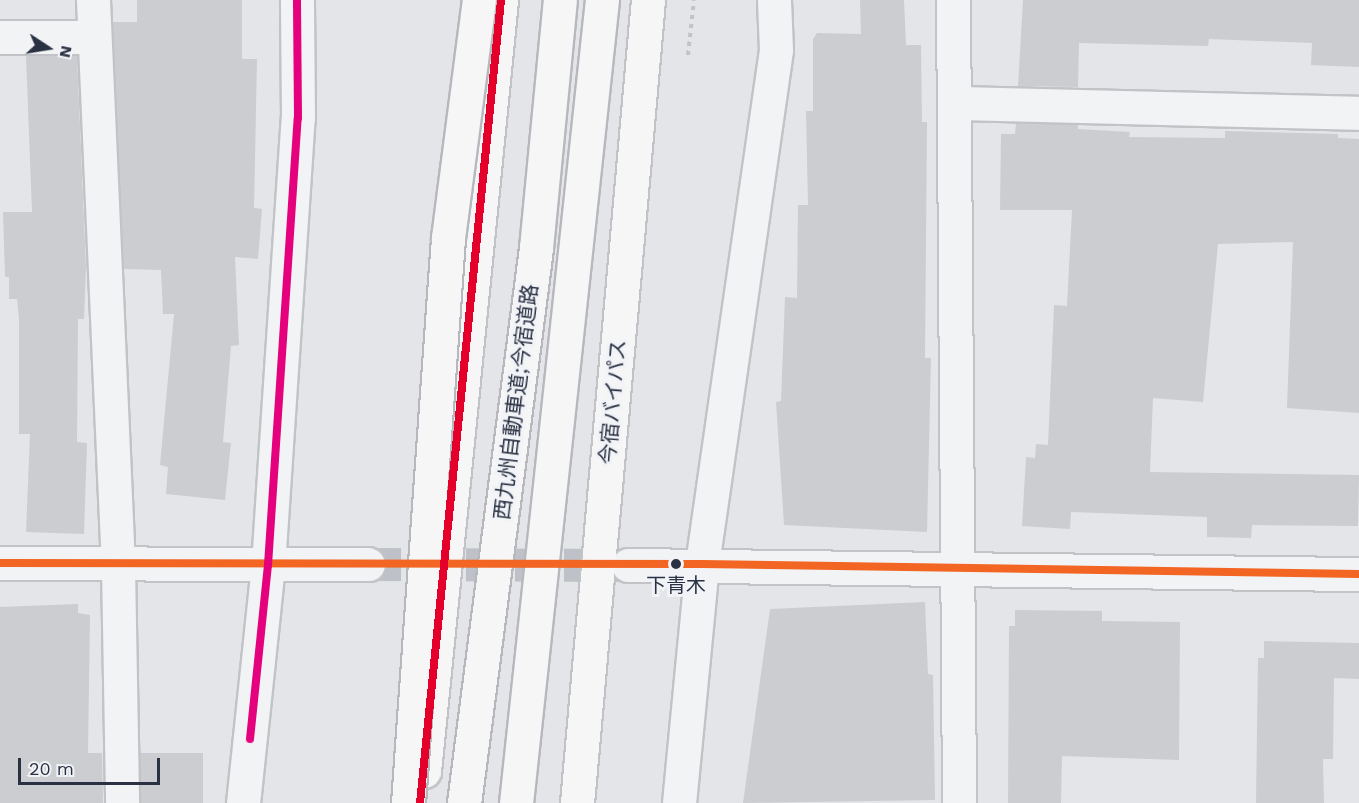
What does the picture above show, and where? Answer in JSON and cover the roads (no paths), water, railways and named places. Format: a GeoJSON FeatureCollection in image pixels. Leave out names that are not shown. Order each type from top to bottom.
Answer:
{"type":"FeatureCollection","features":[{"type":"Feature","properties":{"kind":"highway"},"geometry":{"type":"LineString","coordinates":[[408,803],[448,237],[479,0]]}},
{"type":"Feature","properties":{"kind":"highway"},"geometry":{"type":"LineString","coordinates":[[420,803],[501,0]]}},
{"type":"Feature","properties":{"kind":"highway","name":"西九州自動車道;今宿道路"},"geometry":{"type":"LineString","coordinates":[[464,803],[536,248],[560,0]]}},
{"type":"Feature","properties":{"kind":"highway","name":"西九州自動車道;今宿道路"},"geometry":{"type":"LineString","coordinates":[[516,803],[602,0]]}},
{"type":"Feature","properties":{"kind":"highway","name":"今宿バイパス"},"geometry":{"type":"LineString","coordinates":[[577,803],[648,0]]}},
{"type":"Feature","properties":{"kind":"street"},"geometry":{"type":"LineString","coordinates":[[93,0],[118,566],[122,803]]}},
{"type":"Feature","properties":{"kind":"street"},"geometry":{"type":"LineString","coordinates":[[243,803],[268,565],[298,118],[297,0]]}},
{"type":"Feature","properties":{"kind":"street"},"geometry":{"type":"LineString","coordinates":[[679,803],[702,564],[776,50],[774,0]]}},
{"type":"Feature","properties":{"kind":"street"},"geometry":{"type":"LineString","coordinates":[[953,0],[955,569],[959,803]]}},
{"type":"Feature","properties":{"kind":"street"},"geometry":{"type":"LineString","coordinates":[[0,37],[94,37]]}},
{"type":"Feature","properties":{"kind":"street"},"geometry":{"type":"LineString","coordinates":[[955,103],[1359,113]]}},
{"type":"Feature","properties":{"kind":"street"},"geometry":{"type":"LineString","coordinates":[[0,563],[118,566],[368,564]]}},
{"type":"Feature","properties":{"kind":"street"},"geometry":{"type":"LineString","coordinates":[[628,565],[702,564],[1359,574]]}},
{"type":"Feature","properties":{"kind":"tunnel"},"geometry":{"type":"LineString","coordinates":[[368,564],[628,565]]}},
{"type":"Feature","properties":{"kind":"place","name":"下青木"},"geometry":{"type":"Point","coordinates":[676,564]}}]}
